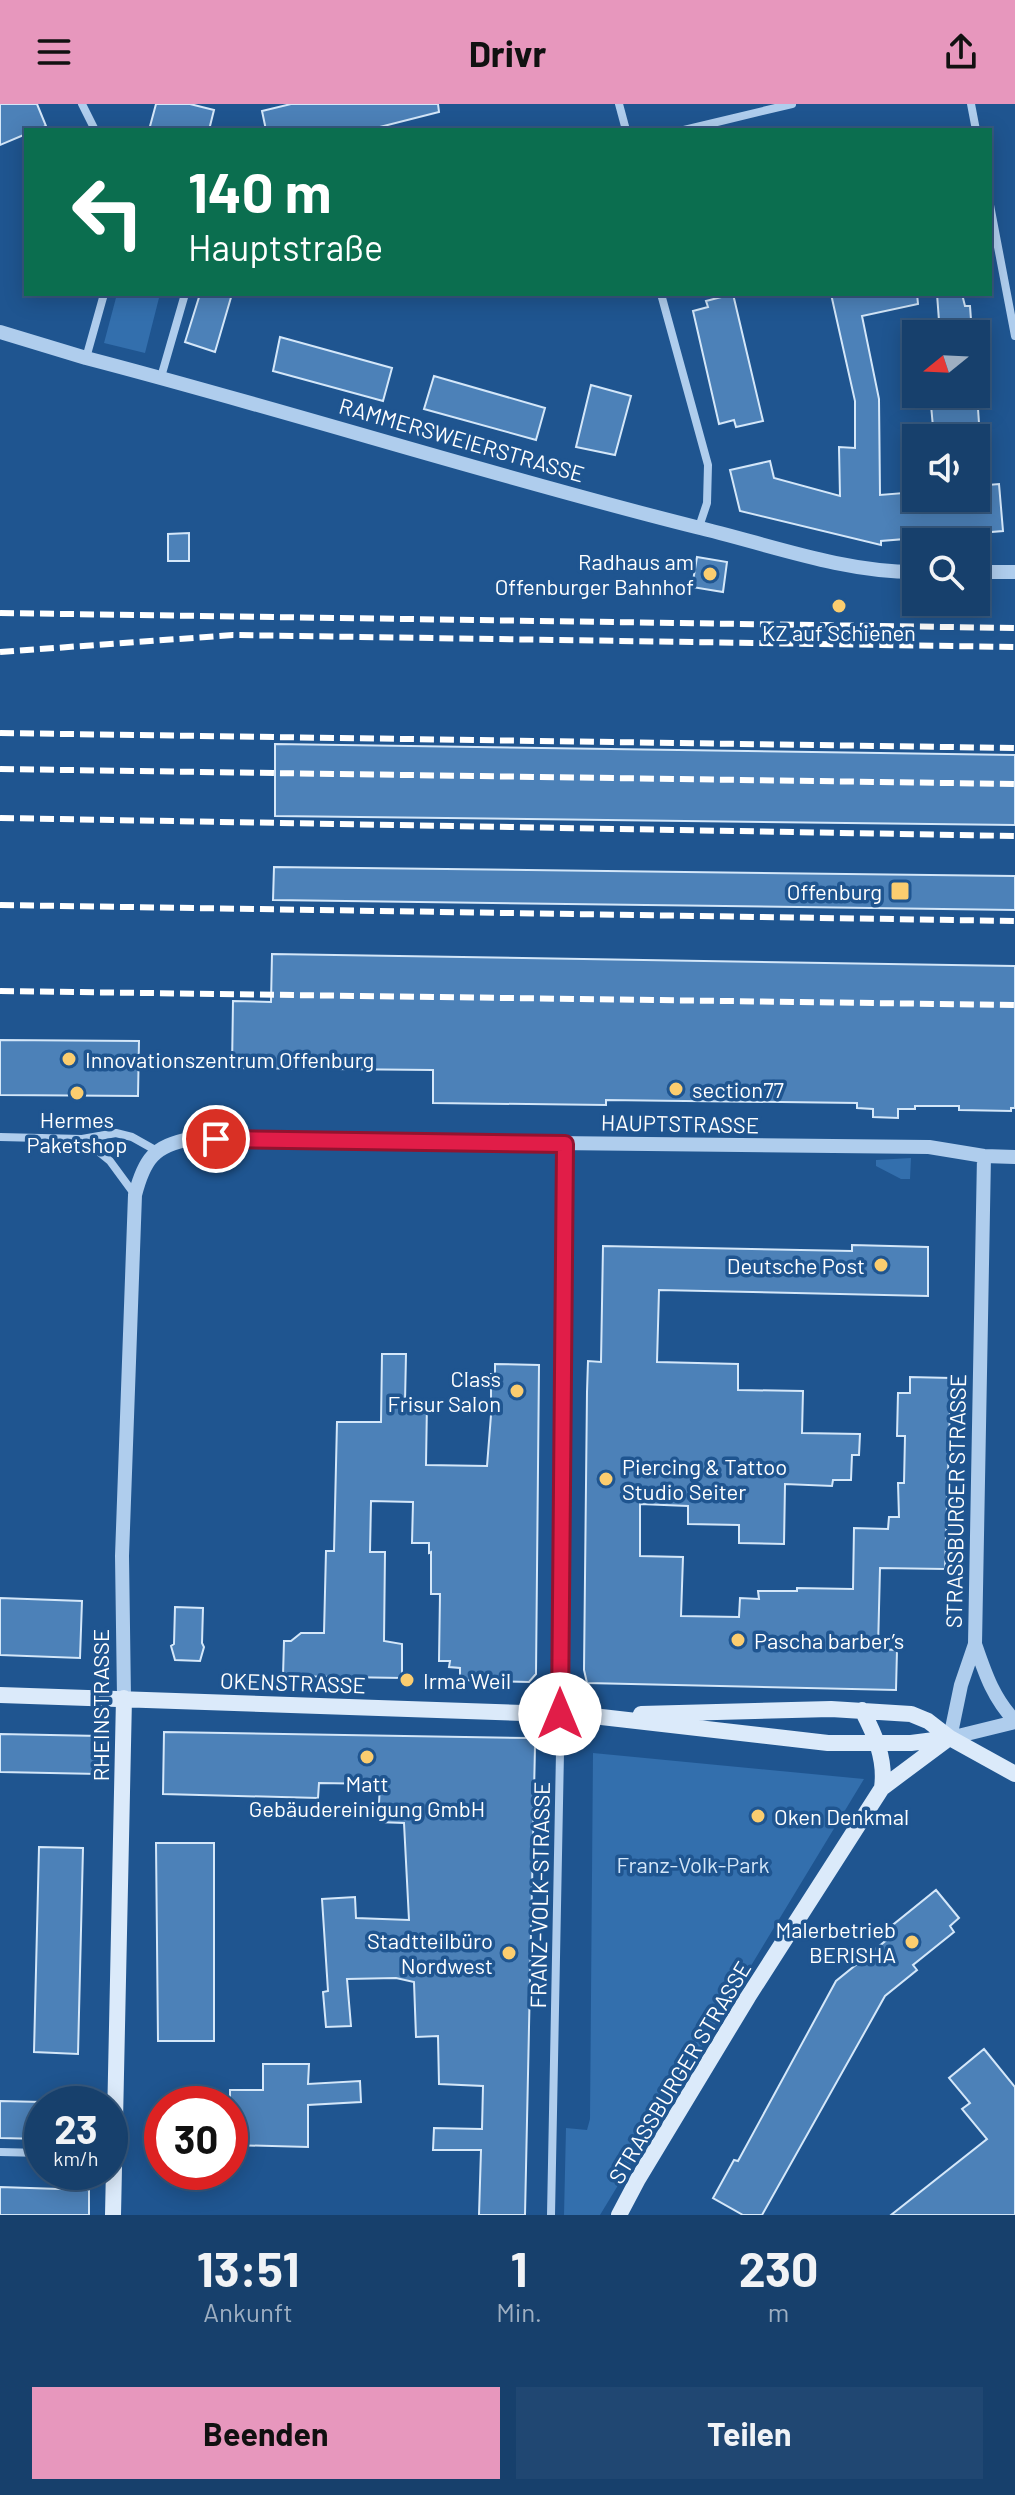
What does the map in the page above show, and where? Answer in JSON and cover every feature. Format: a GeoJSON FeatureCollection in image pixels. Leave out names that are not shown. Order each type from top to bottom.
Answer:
{"type":"FeatureCollection","features":[{"type":"Feature","properties":{"kind":"main road","name":"OKENSTRASSE"},"geometry":{"type":"LineString","coordinates":[[0,1695],[584,1715],[862,1710],[911,1714],[928,1721],[950,1738]]}},
{"type":"Feature","properties":{"kind":"main road","name":"RHEINSTRASSE"},"geometry":{"type":"LineString","coordinates":[[114,2086],[124,1698]]}},
{"type":"Feature","properties":{"kind":"main road"},"geometry":{"type":"LineString","coordinates":[[862,1710],[878,1744],[882,1761],[882,1788]]}},
{"type":"Feature","properties":{"kind":"main road","name":"OKENSTRASSE"},"geometry":{"type":"LineString","coordinates":[[584,1715],[796,1740],[878,1744],[950,1738]]}},
{"type":"Feature","properties":{"kind":"main road"},"geometry":{"type":"LineString","coordinates":[[950,1738],[1015,1774]]}},
{"type":"Feature","properties":{"kind":"main road","name":"STRASSBURGER STRASSE"},"geometry":{"type":"LineString","coordinates":[[619,2215],[740,2011],[882,1788],[950,1738]]}},
{"type":"Feature","properties":{"kind":"main road","name":"RHEINSTRASSE"},"geometry":{"type":"LineString","coordinates":[[113,2190],[113,2215]]}},
{"type":"Feature","properties":{"kind":"street"},"geometry":{"type":"LineString","coordinates":[[82,104],[94,128]]}},
{"type":"Feature","properties":{"kind":"street"},"geometry":{"type":"LineString","coordinates":[[619,104],[625,128]]}},
{"type":"Feature","properties":{"kind":"street"},"geometry":{"type":"LineString","coordinates":[[692,128],[792,104]]}},
{"type":"Feature","properties":{"kind":"street"},"geometry":{"type":"LineString","coordinates":[[971,104],[976,128]]}},
{"type":"Feature","properties":{"kind":"street"},"geometry":{"type":"LineString","coordinates":[[992,215],[1015,336]]}},
{"type":"Feature","properties":{"kind":"street"},"geometry":{"type":"LineString","coordinates":[[86,358],[103,296]]}},
{"type":"Feature","properties":{"kind":"street"},"geometry":{"type":"LineString","coordinates":[[161,377],[184,296]]}},
{"type":"Feature","properties":{"kind":"street"},"geometry":{"type":"LineString","coordinates":[[662,296],[708,465],[707,503],[699,527]]}},
{"type":"Feature","properties":{"kind":"street","name":"RAMMERSWEIERSTRASSE"},"geometry":{"type":"LineString","coordinates":[[0,332],[699,527],[824,560],[902,572]]}},
{"type":"Feature","properties":{"kind":"street"},"geometry":{"type":"LineString","coordinates":[[990,572],[1015,572]]}},
{"type":"Feature","properties":{"kind":"street"},"geometry":{"type":"LineString","coordinates":[[0,1137],[82,1139],[116,1133],[132,1137],[157,1151],[141,1170],[135,1195]]}},
{"type":"Feature","properties":{"kind":"street"},"geometry":{"type":"LineString","coordinates":[[82,1139],[110,1161],[135,1195]]}},
{"type":"Feature","properties":{"kind":"street","name":"HAUPTSTRASSE"},"geometry":{"type":"LineString","coordinates":[[157,1151],[172,1142],[191,1139],[929,1147],[984,1156],[1015,1157]]}},
{"type":"Feature","properties":{"kind":"street","name":"FRANZ-VOLK-STRASSE"},"geometry":{"type":"LineString","coordinates":[[551,2215],[560,1714],[565,1144]]}},
{"type":"Feature","properties":{"kind":"street","name":"STRASSBURGER STRASSE"},"geometry":{"type":"LineString","coordinates":[[950,1738],[961,1685],[975,1644],[984,1156]]}},
{"type":"Feature","properties":{"kind":"street","name":"RHEINSTRASSE"},"geometry":{"type":"LineString","coordinates":[[124,1698],[122,1556],[135,1195]]}},
{"type":"Feature","properties":{"kind":"street"},"geometry":{"type":"LineString","coordinates":[[975,1644],[989,1686],[1003,1709],[1015,1721]]}},
{"type":"Feature","properties":{"kind":"street","name":"OKENSTRASSE"},"geometry":{"type":"LineString","coordinates":[[950,1738],[1015,1721]]}},
{"type":"Feature","properties":{"kind":"street"},"geometry":{"type":"LineString","coordinates":[[0,2152],[24,2153]]}},
{"type":"Feature","properties":{"kind":"green space"},"geometry":{"type":"Polygon","coordinates":[[[116,296],[159,296],[145,353],[104,343],[116,296]]]}},
{"type":"Feature","properties":{"kind":"green space"},"geometry":{"type":"Polygon","coordinates":[[[911,1158],[910,1179],[901,1179],[876,1166],[876,1160],[911,1158]]]}},
{"type":"Feature","properties":{"kind":"green space","name":"Franz-Volk-Park"},"geometry":{"type":"Polygon","coordinates":[[[593,1753],[864,1779],[600,2215],[564,2215],[566,2128],[587,2130],[590,2119],[593,1753]]]}},
{"type":"Feature","properties":{"kind":"building"},"geometry":{"type":"Polygon","coordinates":[[[0,104],[37,104],[46,126],[24,128],[24,135],[0,145],[0,104]]]}},
{"type":"Feature","properties":{"kind":"building"},"geometry":{"type":"Polygon","coordinates":[[[156,104],[190,104],[214,110],[210,128],[150,128],[156,104]]]}},
{"type":"Feature","properties":{"kind":"building"},"geometry":{"type":"Polygon","coordinates":[[[291,104],[438,104],[439,112],[376,128],[266,128],[262,111],[291,104]]]}},
{"type":"Feature","properties":{"kind":"building"},"geometry":{"type":"Polygon","coordinates":[[[199,296],[231,296],[215,352],[185,342],[199,296]]]}},
{"type":"Feature","properties":{"kind":"building"},"geometry":{"type":"Polygon","coordinates":[[[733,296],[763,421],[736,427],[734,420],[719,424],[693,311],[708,307],[706,301],[733,296]]]}},
{"type":"Feature","properties":{"kind":"building"},"geometry":{"type":"Polygon","coordinates":[[[831,296],[917,296],[918,304],[862,316],[879,399],[880,495],[902,493],[902,512],[990,512],[990,485],[999,484],[1003,531],[990,532],[990,528],[902,528],[902,539],[881,541],[881,545],[740,511],[730,470],[770,461],[774,478],[840,496],[839,447],[855,448],[855,401],[831,296]]]}},
{"type":"Feature","properties":{"kind":"building"},"geometry":{"type":"Polygon","coordinates":[[[937,296],[962,296],[965,306],[970,306],[971,320],[939,320],[937,296]]]}},
{"type":"Feature","properties":{"kind":"building"},"geometry":{"type":"Polygon","coordinates":[[[280,337],[392,368],[383,401],[273,371],[280,337]]]}},
{"type":"Feature","properties":{"kind":"building"},"geometry":{"type":"Polygon","coordinates":[[[434,376],[545,408],[536,440],[424,409],[434,376]]]}},
{"type":"Feature","properties":{"kind":"building"},"geometry":{"type":"Polygon","coordinates":[[[591,385],[631,396],[615,455],[576,447],[591,385]]]}},
{"type":"Feature","properties":{"kind":"building"},"geometry":{"type":"Polygon","coordinates":[[[931,408],[978,408],[979,424],[933,424],[931,408]]]}},
{"type":"Feature","properties":{"kind":"building"},"geometry":{"type":"Polygon","coordinates":[[[189,533],[189,561],[168,561],[168,534],[189,533]]]}},
{"type":"Feature","properties":{"kind":"building","name":"Radhaus am Offenburger Bahnhof"},"geometry":{"type":"Polygon","coordinates":[[[697,557],[727,562],[723,592],[692,587],[697,557]]]}},
{"type":"Feature","properties":{"kind":"building"},"geometry":{"type":"Polygon","coordinates":[[[275,744],[1015,755],[1015,825],[275,816],[275,744]]]}},
{"type":"Feature","properties":{"kind":"building"},"geometry":{"type":"Polygon","coordinates":[[[274,867],[1015,876],[1015,910],[273,900],[274,867]]]}},
{"type":"Feature","properties":{"kind":"building"},"geometry":{"type":"Polygon","coordinates":[[[272,954],[1015,966],[1015,1108],[1011,1111],[959,1110],[959,1106],[915,1106],[915,1109],[898,1109],[898,1118],[873,1117],[873,1109],[857,1108],[857,1103],[606,1100],[606,1105],[433,1103],[433,1070],[232,1068],[233,1001],[271,1002],[272,954]]]}},
{"type":"Feature","properties":{"kind":"building","name":"Innovationszentrum Offenburg"},"geometry":{"type":"Polygon","coordinates":[[[0,1040],[139,1041],[138,1096],[0,1095],[0,1040]]]}},
{"type":"Feature","properties":{"kind":"building"},"geometry":{"type":"Polygon","coordinates":[[[852,1245],[928,1247],[928,1296],[659,1290],[657,1362],[738,1364],[738,1390],[803,1391],[802,1433],[860,1434],[859,1455],[852,1455],[851,1480],[833,1480],[832,1486],[785,1484],[784,1544],[739,1543],[739,1525],[688,1524],[688,1506],[640,1504],[640,1556],[683,1557],[681,1616],[739,1617],[740,1598],[759,1599],[758,1591],[853,1589],[854,1528],[888,1529],[889,1517],[899,1517],[898,1483],[904,1483],[905,1436],[897,1436],[898,1393],[910,1393],[910,1377],[951,1378],[945,1569],[880,1568],[878,1649],[897,1650],[896,1690],[587,1683],[584,1670],[588,1361],[601,1362],[603,1246],[852,1251],[852,1245]]]}},
{"type":"Feature","properties":{"kind":"building"},"geometry":{"type":"Polygon","coordinates":[[[382,1354],[406,1354],[405,1402],[427,1402],[426,1465],[487,1466],[491,1374],[495,1374],[495,1364],[539,1365],[536,1674],[529,1682],[460,1680],[460,1668],[449,1667],[450,1661],[439,1661],[440,1594],[431,1594],[429,1543],[412,1543],[413,1502],[371,1501],[370,1552],[385,1552],[384,1641],[402,1644],[402,1678],[283,1676],[284,1641],[291,1641],[301,1633],[324,1633],[326,1551],[334,1551],[337,1422],[381,1422],[382,1354]]]}},
{"type":"Feature","properties":{"kind":"building"},"geometry":{"type":"Polygon","coordinates":[[[0,1598],[82,1601],[80,1658],[0,1655],[0,1598]]]}},
{"type":"Feature","properties":{"kind":"building"},"geometry":{"type":"Polygon","coordinates":[[[175,1607],[203,1608],[204,1647],[200,1661],[175,1660],[171,1646],[174,1644],[175,1607]]]}},
{"type":"Feature","properties":{"kind":"building"},"geometry":{"type":"Polygon","coordinates":[[[164,1732],[527,1738],[535,1746],[525,2215],[479,2215],[481,2150],[433,2150],[434,2128],[482,2129],[483,2086],[439,2084],[438,2036],[416,2037],[414,1982],[396,1978],[347,1979],[351,2026],[326,2027],[323,1992],[328,1991],[322,1899],[355,1897],[356,1918],[409,1920],[404,1823],[378,1822],[380,1784],[319,1783],[318,1798],[163,1794],[164,1732]]]}},
{"type":"Feature","properties":{"kind":"building"},"geometry":{"type":"Polygon","coordinates":[[[0,1734],[100,1736],[99,1774],[0,1772],[0,1734]]]}},
{"type":"Feature","properties":{"kind":"building"},"geometry":{"type":"Polygon","coordinates":[[[156,1843],[214,1843],[214,2041],[158,2041],[156,1843]]]}},
{"type":"Feature","properties":{"kind":"building"},"geometry":{"type":"Polygon","coordinates":[[[39,1847],[83,1848],[78,2054],[34,2052],[39,1847]]]}},
{"type":"Feature","properties":{"kind":"building"},"geometry":{"type":"Polygon","coordinates":[[[936,1890],[959,1918],[950,1926],[954,1932],[913,1965],[917,1970],[885,1996],[762,2215],[743,2215],[713,2198],[734,2160],[738,2161],[836,1981],[894,1934],[889,1928],[936,1890]]]}},
{"type":"Feature","properties":{"kind":"building"},"geometry":{"type":"Polygon","coordinates":[[[984,2049],[1015,2087],[1015,2215],[891,2215],[987,2139],[962,2109],[970,2103],[949,2078],[984,2049]]]}},
{"type":"Feature","properties":{"kind":"building"},"geometry":{"type":"Polygon","coordinates":[[[263,2064],[309,2064],[308,2084],[360,2081],[361,2102],[308,2105],[308,2147],[248,2145],[248,2090],[263,2090],[263,2064]]]}},
{"type":"Feature","properties":{"kind":"building"},"geometry":{"type":"Polygon","coordinates":[[[0,2101],[24,2102],[24,2139],[0,2138],[0,2101]]]}},
{"type":"Feature","properties":{"kind":"building"},"geometry":{"type":"Polygon","coordinates":[[[0,2187],[89,2190],[89,2215],[0,2215],[0,2187]]]}},
{"type":"Feature","properties":{"kind":"railway"},"geometry":{"type":"LineString","coordinates":[[0,613],[1015,628]]}},
{"type":"Feature","properties":{"kind":"railway"},"geometry":{"type":"LineString","coordinates":[[0,652],[233,635],[1015,647]]}},
{"type":"Feature","properties":{"kind":"railway"},"geometry":{"type":"LineString","coordinates":[[0,733],[1015,748]]}},
{"type":"Feature","properties":{"kind":"railway"},"geometry":{"type":"LineString","coordinates":[[0,769],[1015,784]]}},
{"type":"Feature","properties":{"kind":"railway"},"geometry":{"type":"LineString","coordinates":[[0,818],[1015,836]]}},
{"type":"Feature","properties":{"kind":"railway"},"geometry":{"type":"LineString","coordinates":[[0,905],[1015,921]]}},
{"type":"Feature","properties":{"kind":"railway"},"geometry":{"type":"LineString","coordinates":[[0,991],[1015,1005]]}},
{"type":"Feature","properties":{"kind":"place","name":"Radhaus am Offenburger Bahnhof"},"geometry":{"type":"Point","coordinates":[710,574]}},
{"type":"Feature","properties":{"kind":"place","name":"KZ auf Schienen"},"geometry":{"type":"Point","coordinates":[839,606]}},
{"type":"Feature","properties":{"kind":"place","name":"Offenburg"},"geometry":{"type":"Point","coordinates":[900,891]}},
{"type":"Feature","properties":{"kind":"place","name":"Innovationszentrum Offenburg"},"geometry":{"type":"Point","coordinates":[69,1059]}},
{"type":"Feature","properties":{"kind":"place","name":"section77"},"geometry":{"type":"Point","coordinates":[676,1089]}},
{"type":"Feature","properties":{"kind":"place","name":"Hermes Paketshop"},"geometry":{"type":"Point","coordinates":[77,1093]}},
{"type":"Feature","properties":{"kind":"place","name":"Deutsche Post"},"geometry":{"type":"Point","coordinates":[881,1265]}},
{"type":"Feature","properties":{"kind":"place","name":"Class Frisur Salon"},"geometry":{"type":"Point","coordinates":[517,1391]}},
{"type":"Feature","properties":{"kind":"place","name":"Piercing & Tattoo Studio Seiter"},"geometry":{"type":"Point","coordinates":[606,1479]}},
{"type":"Feature","properties":{"kind":"place","name":"Pascha barber’s"},"geometry":{"type":"Point","coordinates":[738,1640]}},
{"type":"Feature","properties":{"kind":"place","name":"Irma Weil"},"geometry":{"type":"Point","coordinates":[407,1680]}},
{"type":"Feature","properties":{"kind":"place","name":"Matt Gebäudereinigung GmbH"},"geometry":{"type":"Point","coordinates":[367,1757]}},
{"type":"Feature","properties":{"kind":"place","name":"Oken Denkmal"},"geometry":{"type":"Point","coordinates":[758,1816]}},
{"type":"Feature","properties":{"kind":"place","name":"Malerbetrieb BERISHA"},"geometry":{"type":"Point","coordinates":[912,1942]}},
{"type":"Feature","properties":{"kind":"place","name":"Stadtteilbüro Nordwest"},"geometry":{"type":"Point","coordinates":[509,1953]}},
{"type":"Feature","properties":{"kind":"route"},"geometry":{"type":"LineString","coordinates":[[216,1139],[565,1144],[560,1714]]}}]}
